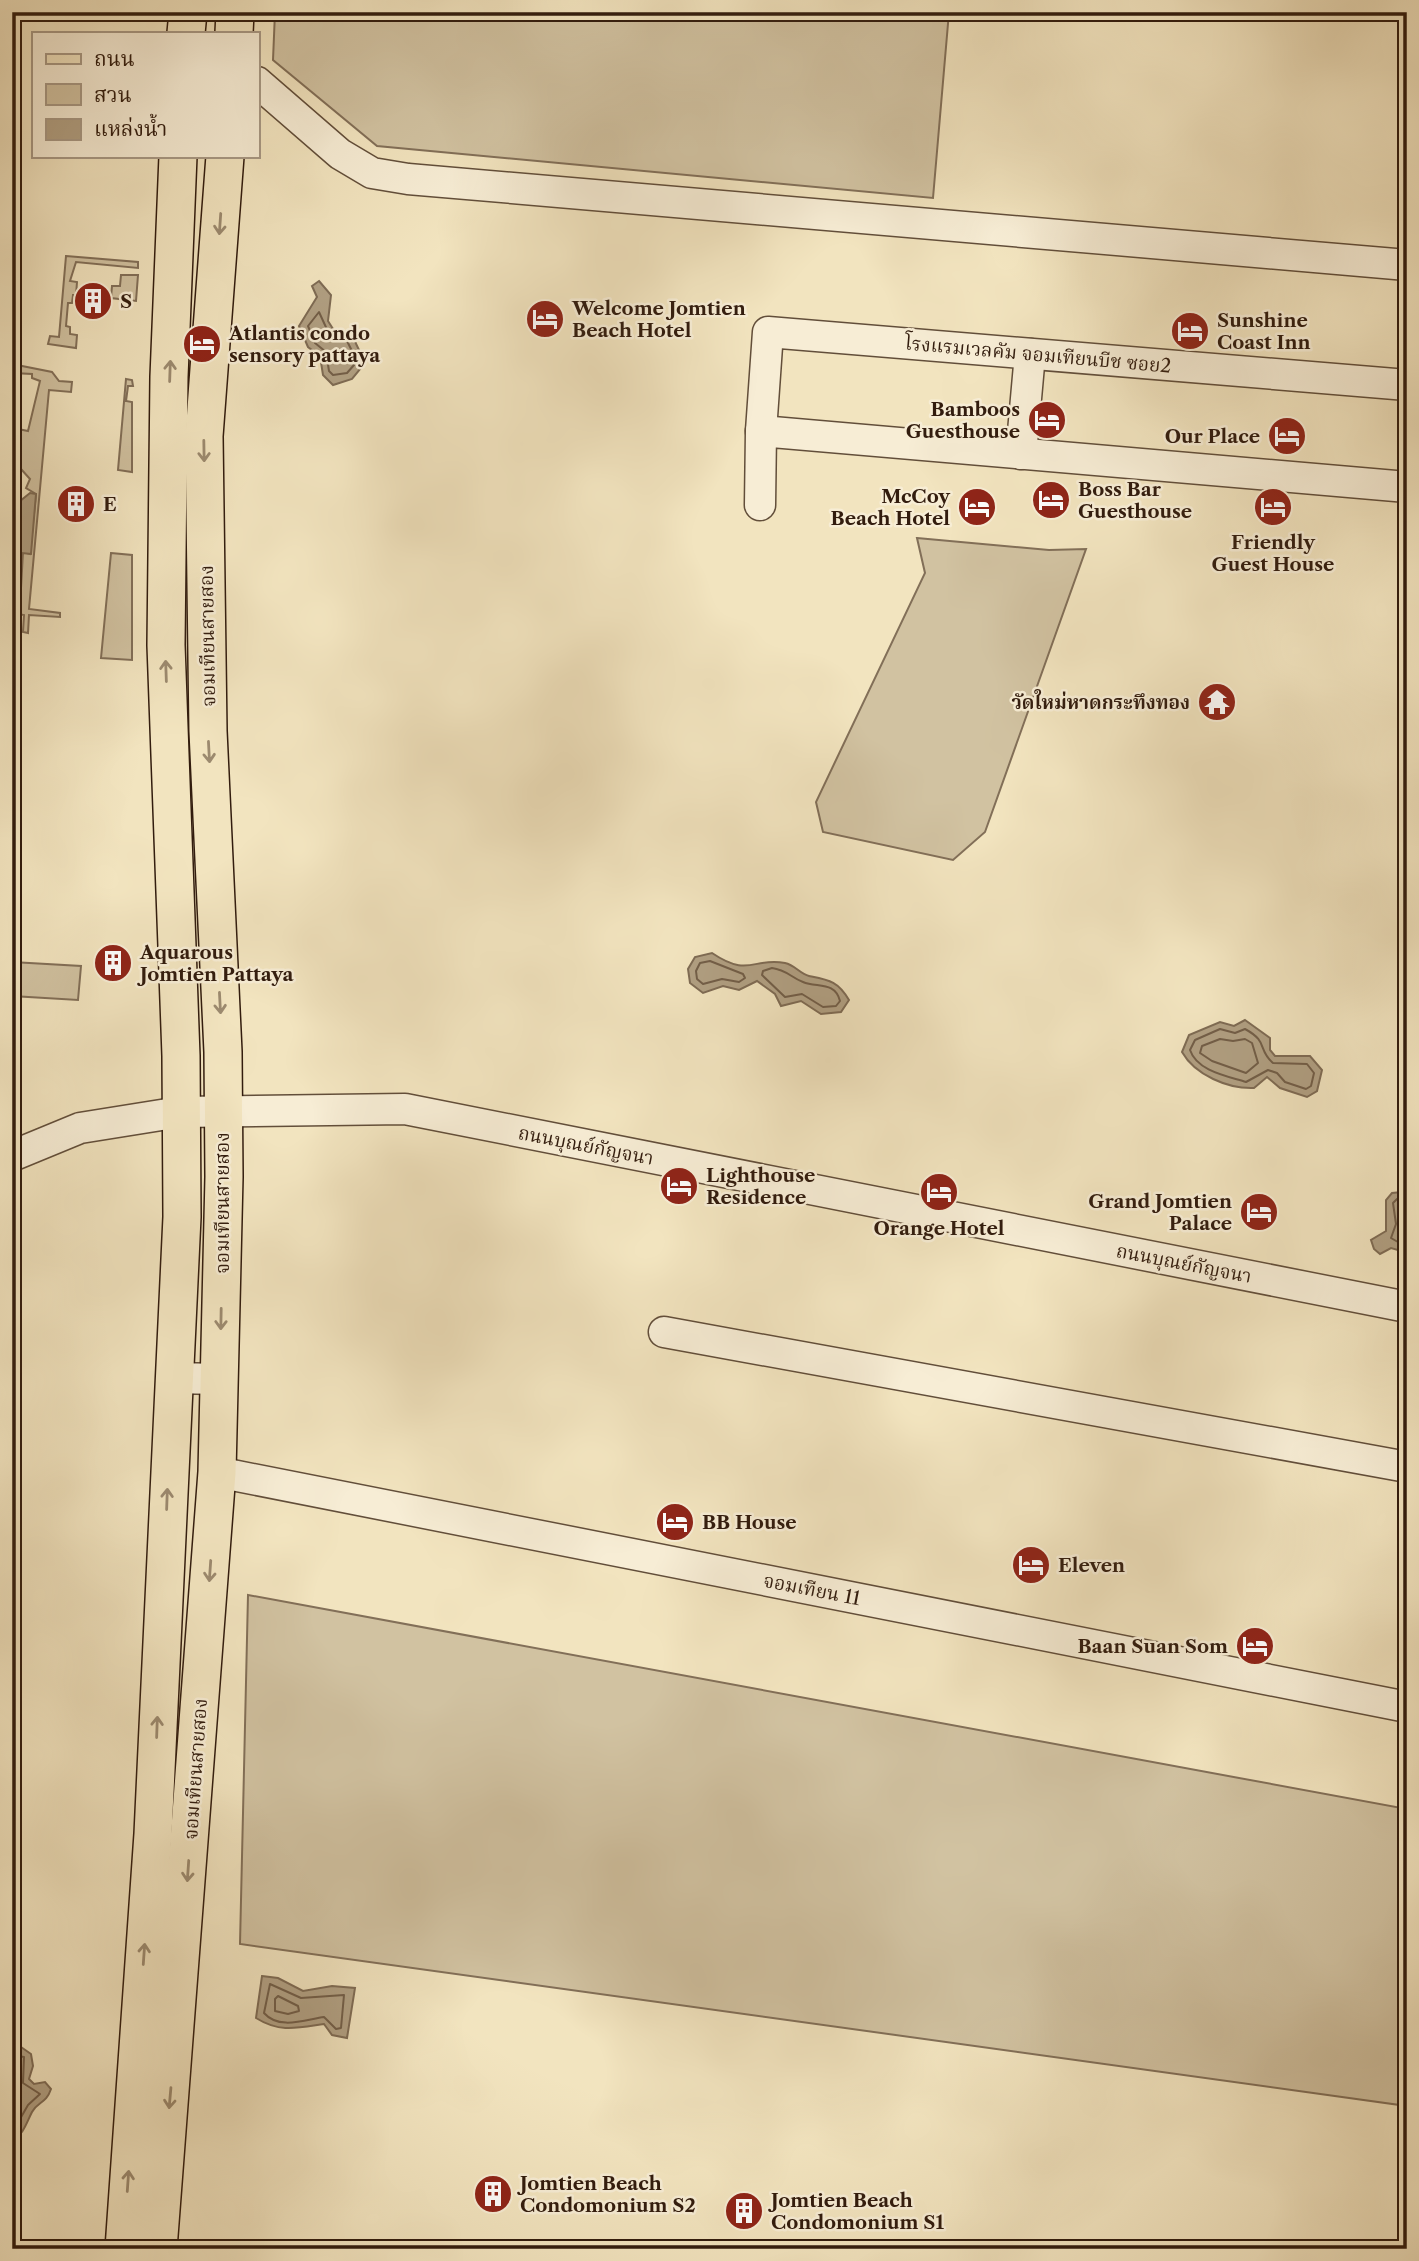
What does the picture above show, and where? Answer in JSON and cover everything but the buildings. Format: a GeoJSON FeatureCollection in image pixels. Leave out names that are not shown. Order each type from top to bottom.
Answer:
{"type":"FeatureCollection","features":[{"type":"Feature","properties":{"kind":"main road"},"geometry":{"type":"LineString","coordinates":[[234,32],[235,12]]}},
{"type":"Feature","properties":{"kind":"main road"},"geometry":{"type":"LineString","coordinates":[[186,13],[187,32]]}},
{"type":"Feature","properties":{"kind":"main road","name":"จอมเทียนสายสอง"},"geometry":{"type":"LineString","coordinates":[[141,2242],[153,1835],[172,1378],[182,1216],[181,1056],[166,645],[169,377],[178,158]]}},
{"type":"Feature","properties":{"kind":"main road","name":"จอมเทียนสายสอง"},"geometry":{"type":"LineString","coordinates":[[141,2242],[218,1472],[223,1112],[208,732],[204,436],[225,158]]}},
{"type":"Feature","properties":{"kind":"street"},"geometry":{"type":"LineString","coordinates":[[259,84],[340,154],[372,173],[408,180],[1407,265]]}},
{"type":"Feature","properties":{"kind":"street","name":"โรงแรมเวลคัม จอมเทียนบีช ซอย2"},"geometry":{"type":"LineString","coordinates":[[761,432],[768,332],[1407,385]]}},
{"type":"Feature","properties":{"kind":"street"},"geometry":{"type":"LineString","coordinates":[[1021,454],[1030,354]]}},
{"type":"Feature","properties":{"kind":"street"},"geometry":{"type":"LineString","coordinates":[[760,505],[761,432],[1407,487]]}},
{"type":"Feature","properties":{"kind":"street","name":"ถนนบุณย์กัญจนา"},"geometry":{"type":"LineString","coordinates":[[12,1156],[80,1128],[180,1112],[405,1109],[1407,1307]]}},
{"type":"Feature","properties":{"kind":"street"},"geometry":{"type":"LineString","coordinates":[[664,1332],[1407,1467]]}},
{"type":"Feature","properties":{"kind":"street"},"geometry":{"type":"LineString","coordinates":[[172,1378],[220,1379]]}},
{"type":"Feature","properties":{"kind":"street","name":"จอมเทียน 11"},"geometry":{"type":"LineString","coordinates":[[218,1472],[1407,1707]]}},
{"type":"Feature","properties":{"kind":"green space"},"geometry":{"type":"Polygon","coordinates":[[[275,12],[949,12],[933,198],[377,146],[273,60],[275,12]]]}},
{"type":"Feature","properties":{"kind":"green space"},"geometry":{"type":"Polygon","coordinates":[[[66,256],[138,262],[138,268],[76,262],[70,281],[77,282],[76,295],[73,295],[72,303],[68,303],[66,326],[70,327],[70,334],[77,335],[76,348],[48,344],[50,336],[59,337],[66,256]]]}},
{"type":"Feature","properties":{"kind":"green space"},"geometry":{"type":"Polygon","coordinates":[[[121,275],[138,275],[136,301],[111,298],[112,286],[120,286],[121,275]]]}},
{"type":"Feature","properties":{"kind":"green space"},"geometry":{"type":"Polygon","coordinates":[[[12,364],[52,372],[59,381],[72,382],[71,392],[49,390],[29,609],[60,613],[60,617],[29,615],[28,633],[23,632],[24,615],[12,613],[12,606],[20,606],[23,552],[30,554],[36,494],[26,488],[30,479],[12,459],[12,422],[19,423],[18,429],[28,431],[40,381],[32,378],[32,374],[13,373],[12,364]]]}},
{"type":"Feature","properties":{"kind":"green space"},"geometry":{"type":"Polygon","coordinates":[[[126,379],[132,380],[133,386],[128,386],[126,401],[132,402],[132,472],[118,470],[126,379]]]}},
{"type":"Feature","properties":{"kind":"green space"},"geometry":{"type":"Polygon","coordinates":[[[917,538],[1049,550],[1086,549],[985,832],[953,860],[823,832],[816,802],[925,573],[917,538]]]}},
{"type":"Feature","properties":{"kind":"green space"},"geometry":{"type":"Polygon","coordinates":[[[111,553],[132,555],[132,660],[101,658],[111,553]]]}},
{"type":"Feature","properties":{"kind":"green space"},"geometry":{"type":"Polygon","coordinates":[[[12,962],[81,966],[78,1000],[12,996],[12,962]]]}},
{"type":"Feature","properties":{"kind":"green space"},"geometry":{"type":"Polygon","coordinates":[[[248,1595],[1407,1809],[1407,2106],[240,1944],[248,1595]]]}},
{"type":"Feature","properties":{"kind":"water"},"geometry":{"type":"Polygon","coordinates":[[[319,281],[331,295],[328,321],[335,332],[350,331],[360,352],[361,368],[352,379],[333,385],[323,375],[320,356],[308,347],[299,326],[317,297],[312,286],[319,281]]]}},
{"type":"Feature","properties":{"kind":"water"},"geometry":{"type":"Polygon","coordinates":[[[30,493],[36,494],[31,554],[12,552],[12,497],[16,496],[20,501],[30,493]]]}},
{"type":"Feature","properties":{"kind":"water"},"geometry":{"type":"Polygon","coordinates":[[[712,953],[743,966],[774,962],[789,964],[806,975],[832,982],[849,1000],[841,1012],[821,1014],[801,1001],[781,1006],[775,994],[757,981],[739,990],[723,986],[703,993],[690,983],[688,969],[695,957],[712,953]]]}},
{"type":"Feature","properties":{"kind":"water"},"geometry":{"type":"Polygon","coordinates":[[[1245,1020],[1270,1038],[1270,1050],[1275,1056],[1310,1056],[1322,1070],[1317,1091],[1307,1097],[1280,1088],[1267,1077],[1254,1088],[1223,1083],[1204,1074],[1182,1052],[1189,1035],[1220,1022],[1234,1026],[1245,1020]]]}},
{"type":"Feature","properties":{"kind":"water"},"geometry":{"type":"Polygon","coordinates":[[[1392,1193],[1407,1194],[1407,1263],[1402,1261],[1398,1250],[1391,1248],[1380,1254],[1374,1249],[1371,1240],[1386,1231],[1386,1200],[1392,1193]]]}},
{"type":"Feature","properties":{"kind":"water"},"geometry":{"type":"Polygon","coordinates":[[[262,1976],[278,1978],[303,1991],[332,1986],[355,1988],[347,2038],[332,2035],[324,2024],[281,2028],[256,2018],[262,1976]]]}},
{"type":"Feature","properties":{"kind":"water"},"geometry":{"type":"Polygon","coordinates":[[[21,2047],[31,2054],[33,2066],[29,2079],[34,2084],[45,2082],[51,2089],[47,2097],[34,2108],[22,2132],[12,2142],[12,2049],[21,2047]]]}},
{"type":"Feature","properties":{"kind":"place","name":"S"},"geometry":{"type":"Point","coordinates":[93,301]}},
{"type":"Feature","properties":{"kind":"place","name":"Welcome Jomtien Beach Hotel"},"geometry":{"type":"Point","coordinates":[545,319]}},
{"type":"Feature","properties":{"kind":"place","name":"Sunshine Coast Inn"},"geometry":{"type":"Point","coordinates":[1190,331]}},
{"type":"Feature","properties":{"kind":"place","name":"Atlantis condo sensory pattaya"},"geometry":{"type":"Point","coordinates":[202,344]}},
{"type":"Feature","properties":{"kind":"place","name":"Bamboos Guesthouse"},"geometry":{"type":"Point","coordinates":[1047,420]}},
{"type":"Feature","properties":{"kind":"place","name":"Our Place"},"geometry":{"type":"Point","coordinates":[1287,436]}},
{"type":"Feature","properties":{"kind":"place","name":"Boss Bar Guesthouse"},"geometry":{"type":"Point","coordinates":[1051,500]}},
{"type":"Feature","properties":{"kind":"place","name":"E"},"geometry":{"type":"Point","coordinates":[76,504]}},
{"type":"Feature","properties":{"kind":"place","name":"McCoy Beach Hotel"},"geometry":{"type":"Point","coordinates":[977,507]}},
{"type":"Feature","properties":{"kind":"place","name":"Friendly Guest House"},"geometry":{"type":"Point","coordinates":[1273,507]}},
{"type":"Feature","properties":{"kind":"place","name":"วัดใหม่หาดกระทึงทอง"},"geometry":{"type":"Point","coordinates":[1217,702]}},
{"type":"Feature","properties":{"kind":"place","name":"Aquarous Jomtien Pattaya"},"geometry":{"type":"Point","coordinates":[113,963]}},
{"type":"Feature","properties":{"kind":"place","name":"Lighthouse Residence"},"geometry":{"type":"Point","coordinates":[679,1186]}},
{"type":"Feature","properties":{"kind":"place","name":"Orange Hotel"},"geometry":{"type":"Point","coordinates":[939,1192]}},
{"type":"Feature","properties":{"kind":"place","name":"Grand Jomtien Palace"},"geometry":{"type":"Point","coordinates":[1259,1212]}},
{"type":"Feature","properties":{"kind":"place","name":"BB House"},"geometry":{"type":"Point","coordinates":[675,1522]}},
{"type":"Feature","properties":{"kind":"place","name":"Eleven"},"geometry":{"type":"Point","coordinates":[1031,1565]}},
{"type":"Feature","properties":{"kind":"place","name":"Baan Suan Som"},"geometry":{"type":"Point","coordinates":[1255,1646]}},
{"type":"Feature","properties":{"kind":"place","name":"Jomtien Beach Condomonium S2"},"geometry":{"type":"Point","coordinates":[493,2194]}},
{"type":"Feature","properties":{"kind":"place","name":"Jomtien Beach Condomonium S1"},"geometry":{"type":"Point","coordinates":[744,2211]}}]}
